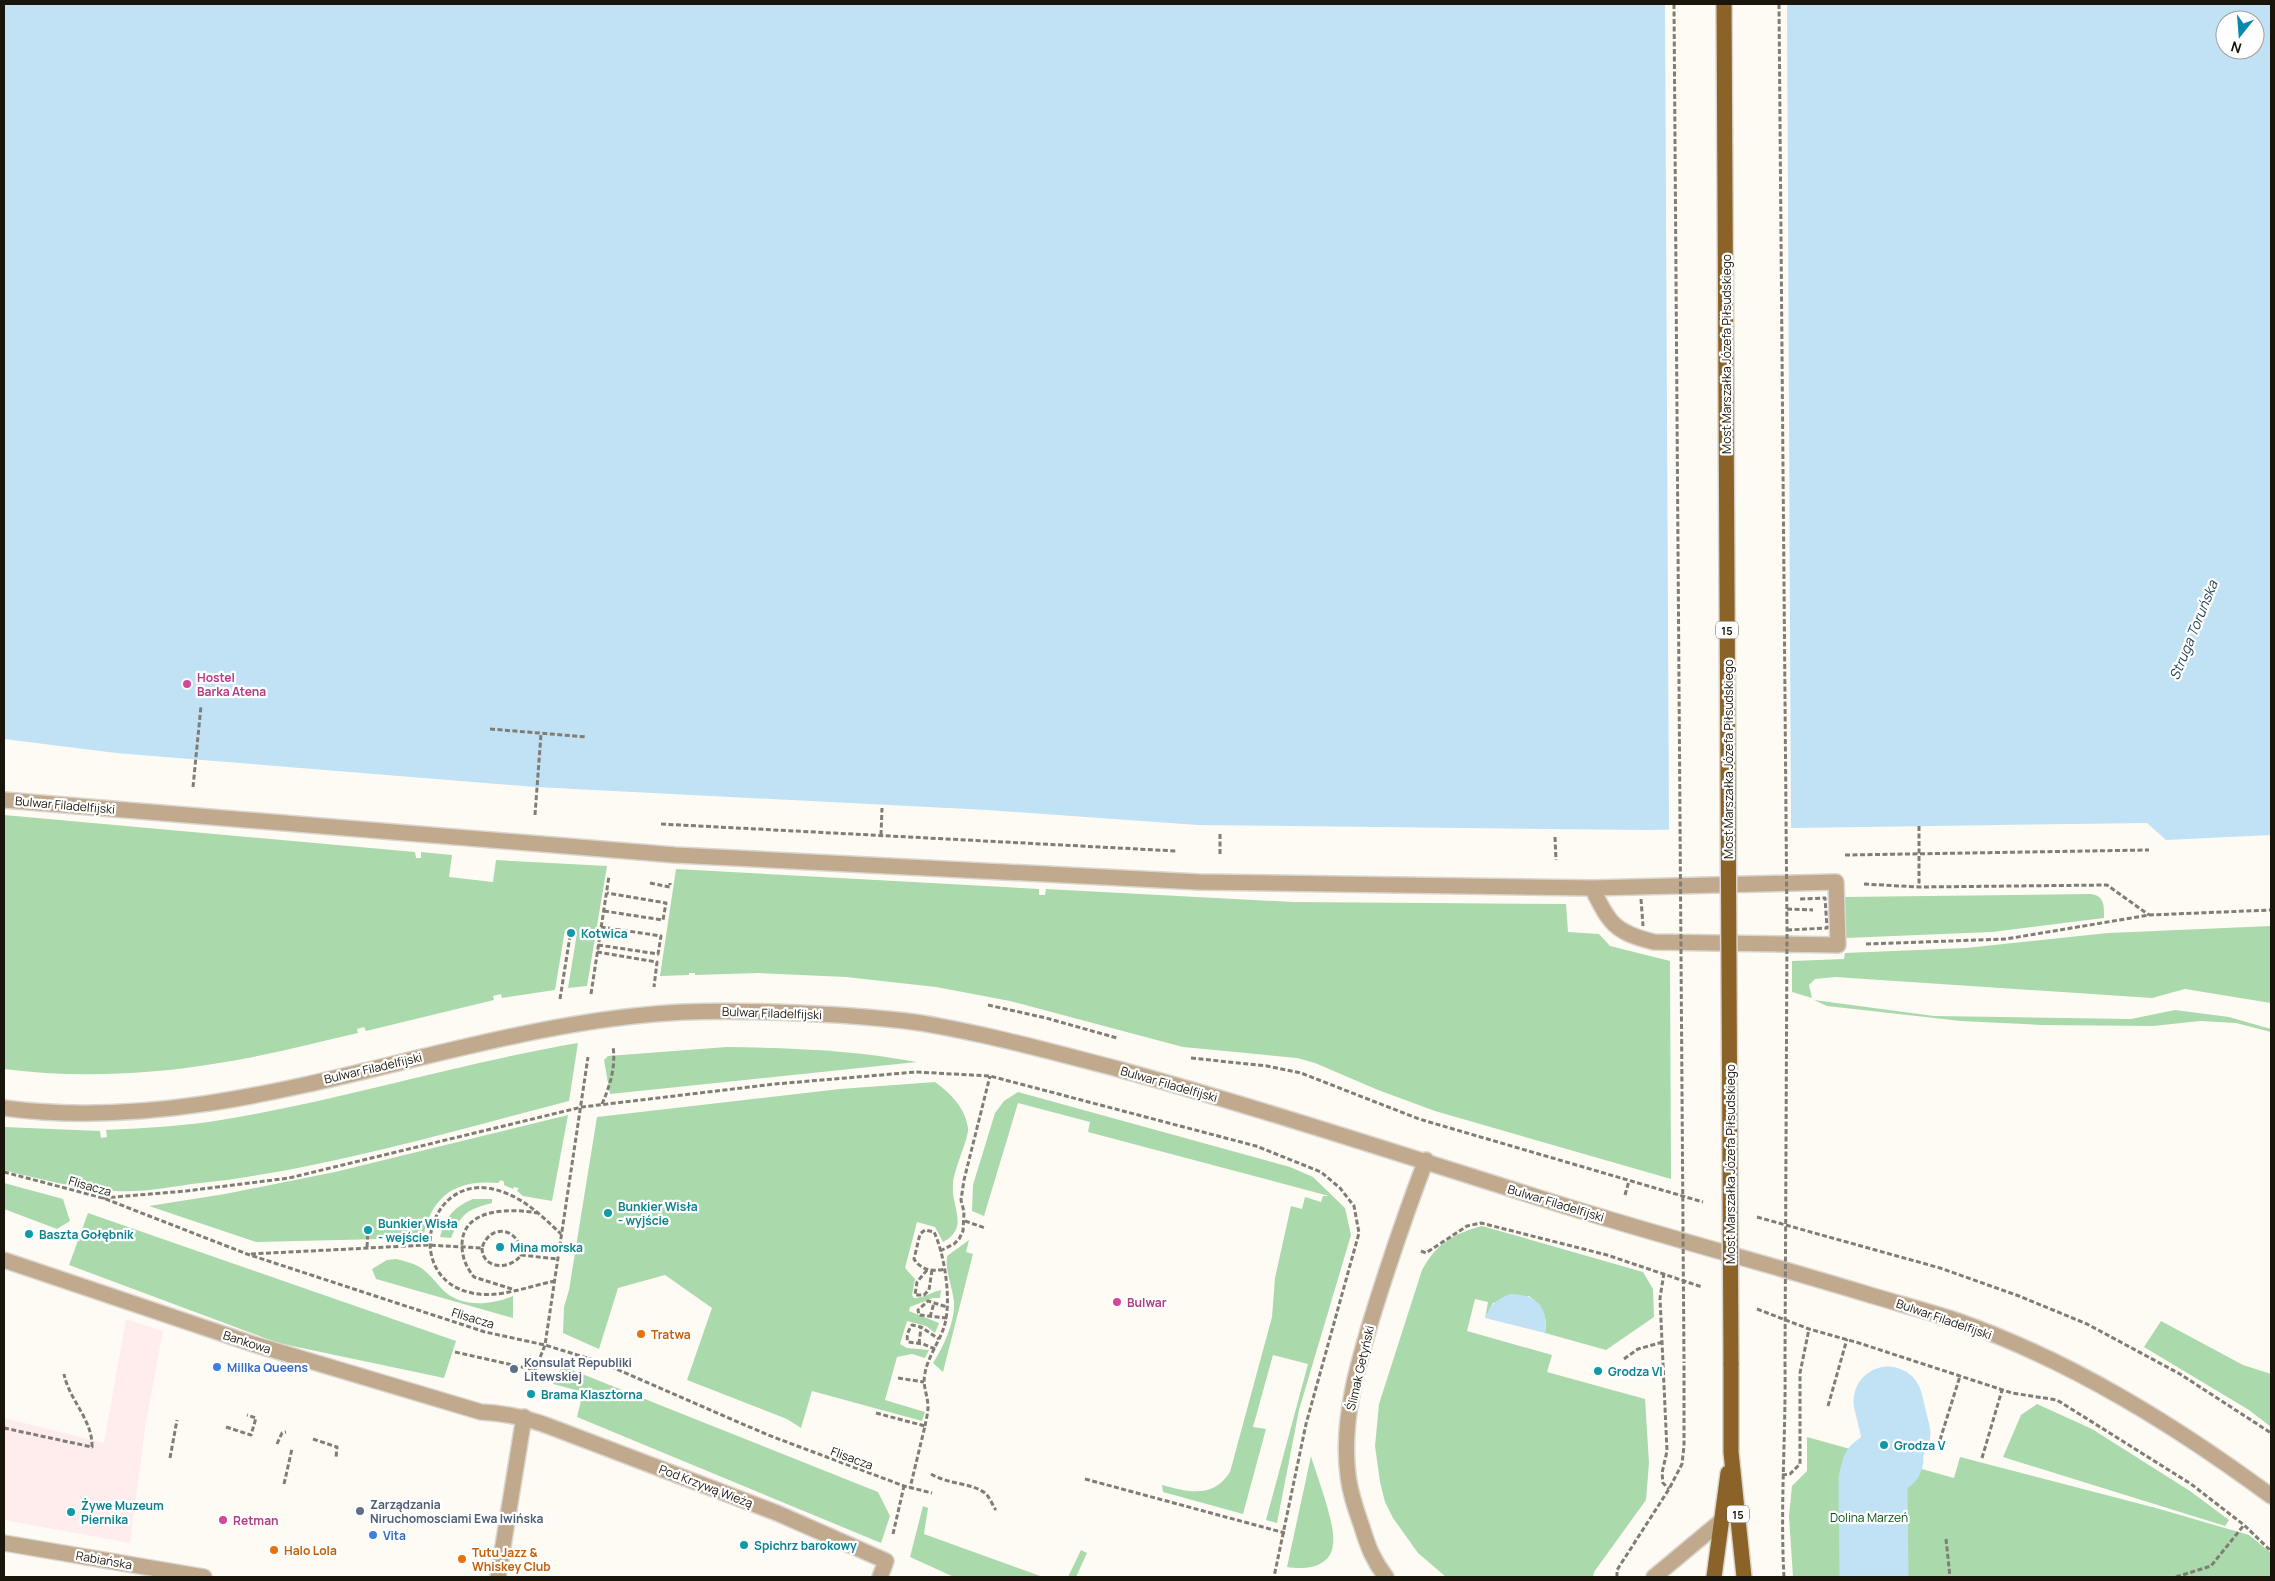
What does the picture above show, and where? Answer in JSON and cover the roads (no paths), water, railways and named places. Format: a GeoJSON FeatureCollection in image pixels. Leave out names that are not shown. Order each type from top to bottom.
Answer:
{"type":"FeatureCollection","features":[{"type":"Feature","properties":{"kind":"main road","name":"Most Marszałka Józefa Piłsudskiego"},"geometry":{"type":"LineString","coordinates":[[1724,4],[1731,1452]]}},
{"type":"Feature","properties":{"kind":"main road","name":"15"},"geometry":{"type":"LineString","coordinates":[[1714,1577],[1731,1452]]}},
{"type":"Feature","properties":{"kind":"main road","name":"15"},"geometry":{"type":"LineString","coordinates":[[1731,1452],[1744,1577]]}},
{"type":"Feature","properties":{"kind":"street","name":"Bulwar Filadelfijski"},"geometry":{"type":"LineString","coordinates":[[4,800],[675,855],[1199,882],[1592,888],[1836,882],[1838,945],[1654,942],[1629,936],[1620,930],[1612,923],[1592,888]]}},
{"type":"Feature","properties":{"kind":"street","name":"Bulwar Filadelfijski"},"geometry":{"type":"LineString","coordinates":[[4,1108],[93,1114],[175,1109],[251,1096],[524,1033],[654,1014],[757,1010],[915,1022],[995,1036],[1288,1117],[1530,1195],[1963,1323],[2066,1367],[2095,1383],[2162,1422],[2271,1496]]}},
{"type":"Feature","properties":{"kind":"street","name":"Ślimak Getyński"},"geometry":{"type":"LineString","coordinates":[[1386,1577],[1374,1562],[1355,1508],[1350,1483],[1347,1441],[1349,1410],[1361,1353],[1395,1243],[1426,1160]]}},
{"type":"Feature","properties":{"kind":"street","name":"Bankowa"},"geometry":{"type":"LineString","coordinates":[[4,1260],[279,1352],[481,1412],[500,1412],[524,1417]]}},
{"type":"Feature","properties":{"kind":"street","name":"Pod Krzywą Wieżą"},"geometry":{"type":"LineString","coordinates":[[524,1417],[776,1513],[886,1561],[880,1577]]}},
{"type":"Feature","properties":{"kind":"street"},"geometry":{"type":"LineString","coordinates":[[498,1577],[524,1417]]}},
{"type":"Feature","properties":{"kind":"street"},"geometry":{"type":"LineString","coordinates":[[1654,1577],[1720,1522]]}},
{"type":"Feature","properties":{"kind":"street","name":"Rabiańska"},"geometry":{"type":"LineString","coordinates":[[4,1543],[204,1577]]}},
{"type":"Feature","properties":{"kind":"water"},"geometry":{"type":"Polygon","coordinates":[[[4,4],[2271,4],[2271,835],[2166,840],[2147,823],[1646,830],[1198,825],[987,810],[536,787],[116,753],[4,739],[4,4]]]}},
{"type":"Feature","properties":{"kind":"water"},"geometry":{"type":"Polygon","coordinates":[[[1510,1294],[1527,1296],[1539,1304],[1545,1316],[1545,1333],[1485,1318],[1495,1303],[1510,1294]]]}},
{"type":"Feature","properties":{"kind":"waterway","name":"Struga Toruńska"},"geometry":{"type":"LineString","coordinates":[[1888,1401],[1896,1434]]}},
{"type":"Feature","properties":{"kind":"waterway","name":"Struga Toruńska"},"geometry":{"type":"LineString","coordinates":[[1874,1577],[1873,1480],[1876,1469],[1889,1459]]}},
{"type":"Feature","properties":{"kind":"place","name":"Hostel Barka Atena"},"geometry":{"type":"Point","coordinates":[187,684]}},
{"type":"Feature","properties":{"kind":"place","name":"Kotwica"},"geometry":{"type":"Point","coordinates":[571,933]}},
{"type":"Feature","properties":{"kind":"place","name":"Bunkier Wisła - wyjście"},"geometry":{"type":"Point","coordinates":[608,1213]}},
{"type":"Feature","properties":{"kind":"place","name":"Bunkier Wisła - wejście"},"geometry":{"type":"Point","coordinates":[368,1230]}},
{"type":"Feature","properties":{"kind":"place","name":"Baszta Gołębnik"},"geometry":{"type":"Point","coordinates":[29,1234]}},
{"type":"Feature","properties":{"kind":"place","name":"Mina morska"},"geometry":{"type":"Point","coordinates":[500,1247]}},
{"type":"Feature","properties":{"kind":"place","name":"Bulwar"},"geometry":{"type":"Point","coordinates":[1117,1302]}},
{"type":"Feature","properties":{"kind":"place","name":"Tratwa"},"geometry":{"type":"Point","coordinates":[641,1334]}},
{"type":"Feature","properties":{"kind":"place","name":"Millka Queens"},"geometry":{"type":"Point","coordinates":[217,1367]}},
{"type":"Feature","properties":{"kind":"place","name":"Konsulat Republiki Litewskiej"},"geometry":{"type":"Point","coordinates":[514,1369]}},
{"type":"Feature","properties":{"kind":"place","name":"Grodza VI"},"geometry":{"type":"Point","coordinates":[1598,1371]}},
{"type":"Feature","properties":{"kind":"place","name":"Brama Klasztorna"},"geometry":{"type":"Point","coordinates":[531,1394]}},
{"type":"Feature","properties":{"kind":"place","name":"Grodza V"},"geometry":{"type":"Point","coordinates":[1884,1445]}},
{"type":"Feature","properties":{"kind":"place","name":"Zarządzania Niruchomosciami Ewa Iwińska"},"geometry":{"type":"Point","coordinates":[360,1511]}},
{"type":"Feature","properties":{"kind":"place","name":"Żywe Muzeum Piernika"},"geometry":{"type":"Point","coordinates":[71,1512]}},
{"type":"Feature","properties":{"kind":"place","name":"Retman"},"geometry":{"type":"Point","coordinates":[223,1520]}},
{"type":"Feature","properties":{"kind":"place","name":"Vita"},"geometry":{"type":"Point","coordinates":[373,1535]}},
{"type":"Feature","properties":{"kind":"place","name":"Spichrz barokowy"},"geometry":{"type":"Point","coordinates":[744,1545]}},
{"type":"Feature","properties":{"kind":"place","name":"Halo Lola"},"geometry":{"type":"Point","coordinates":[274,1550]}},
{"type":"Feature","properties":{"kind":"place","name":"Tutu Jazz & Whiskey Club"},"geometry":{"type":"Point","coordinates":[462,1559]}},
{"type":"Feature","properties":{"kind":"park label","name":"Dolina Marzeń"},"geometry":{"type":"Point","coordinates":[1869,1517]}}]}
